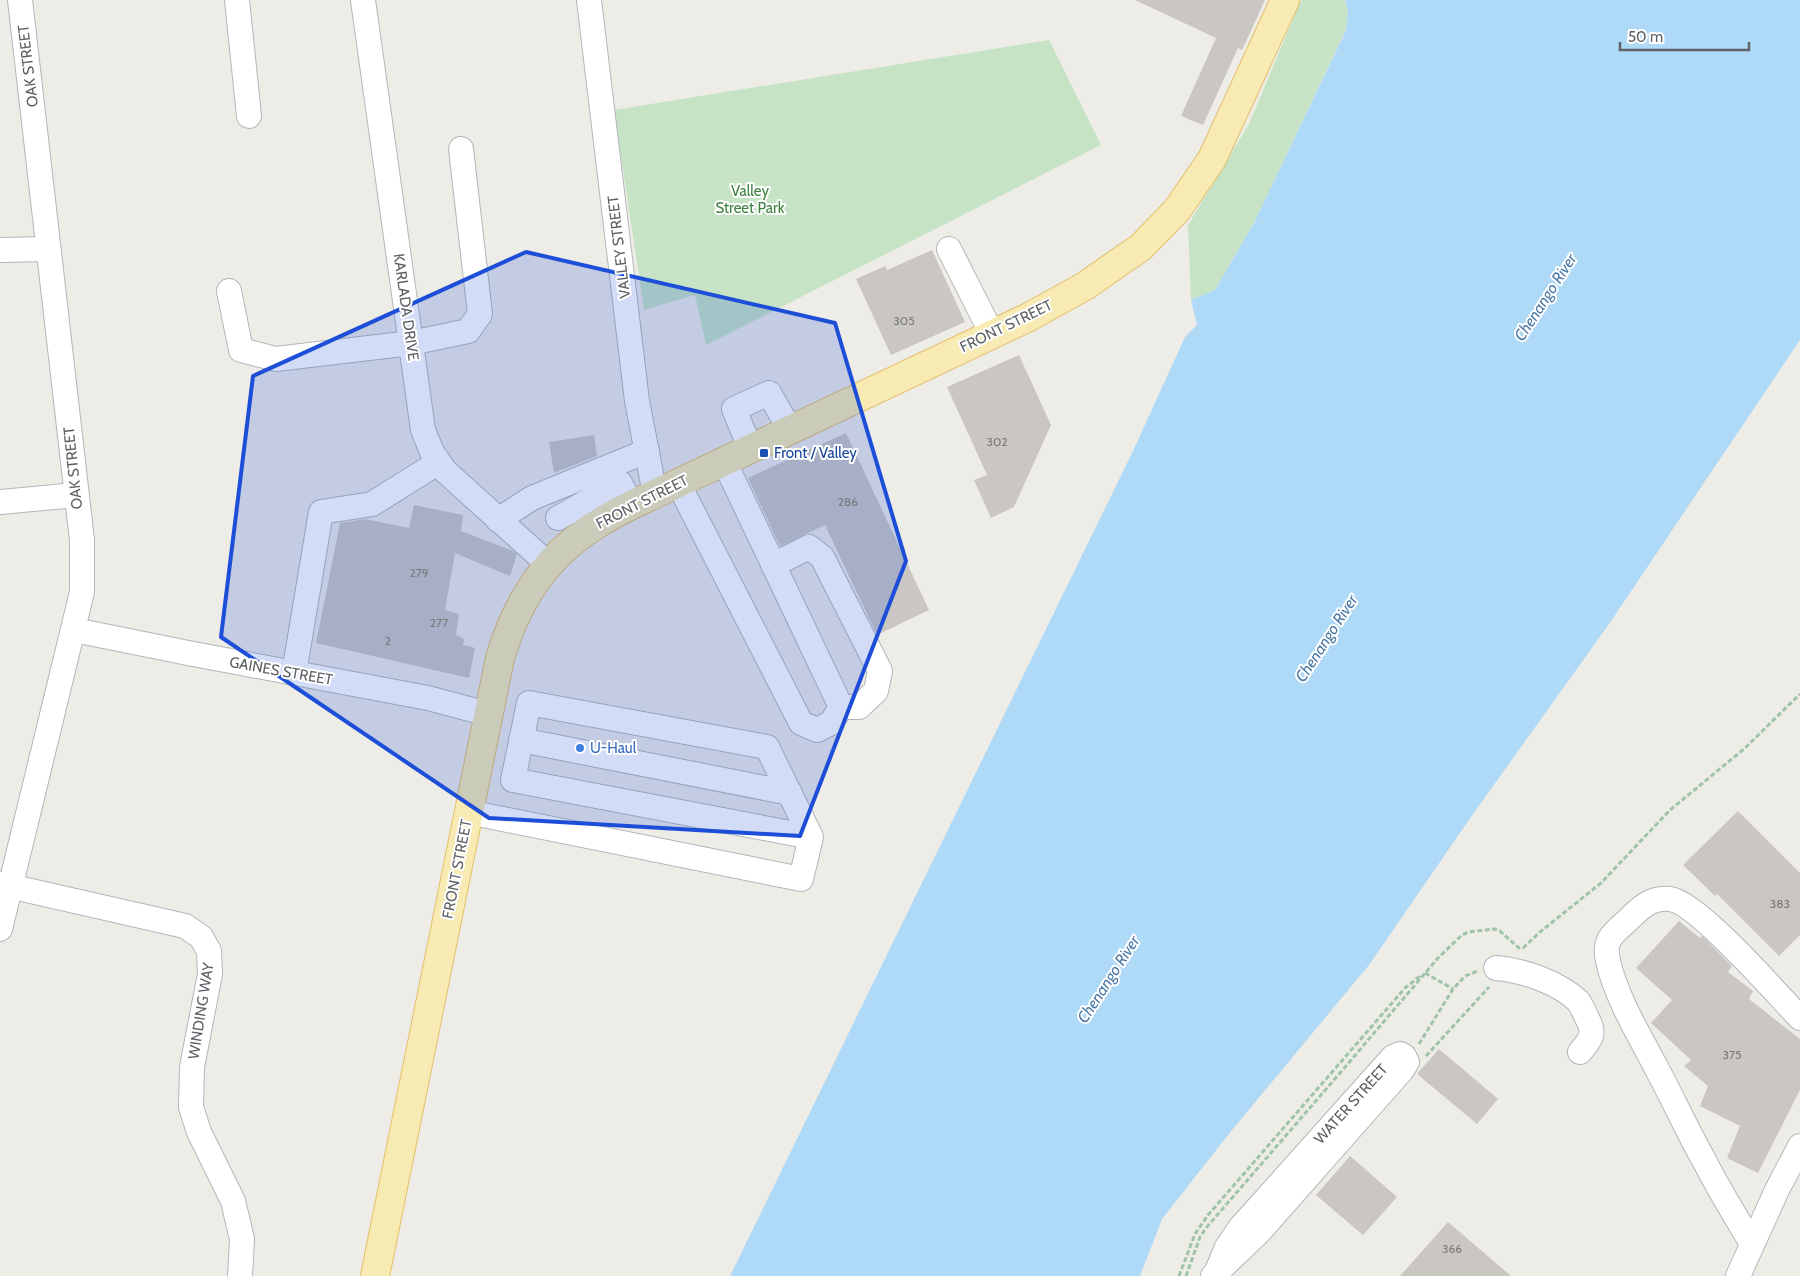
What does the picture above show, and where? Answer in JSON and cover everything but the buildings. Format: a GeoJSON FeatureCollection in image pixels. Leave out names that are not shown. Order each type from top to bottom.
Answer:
{"type":"FeatureCollection","features":[{"type":"Feature","properties":{"kind":"main road","name":"FRONT STREET"},"geometry":{"type":"LineString","coordinates":[[375,1276],[500,658],[507,633],[526,594],[548,564],[580,535],[603,520],[639,486],[724,461],[992,334],[1085,286],[1141,247],[1177,210],[1212,159],[1284,0]]}},
{"type":"Feature","properties":{"kind":"street","name":"OAK STREET"},"geometry":{"type":"LineString","coordinates":[[0,930],[5,885],[74,630],[82,592],[82,540],[20,0]]}},
{"type":"Feature","properties":{"kind":"street"},"geometry":{"type":"LineString","coordinates":[[237,0],[249,116]]}},
{"type":"Feature","properties":{"kind":"street","name":"KARLADA DRIVE"},"geometry":{"type":"LineString","coordinates":[[363,0],[424,430],[432,452],[445,471],[548,564]]}},
{"type":"Feature","properties":{"kind":"street","name":"VALLEY STREET"},"geometry":{"type":"LineString","coordinates":[[589,0],[637,401],[647,451],[639,486],[801,724],[817,730],[831,724],[841,707]]}},
{"type":"Feature","properties":{"kind":"street"},"geometry":{"type":"LineString","coordinates":[[229,291],[241,350],[276,359],[411,343],[468,332],[480,314],[461,149]]}},
{"type":"Feature","properties":{"kind":"street"},"geometry":{"type":"LineString","coordinates":[[0,250],[48,249]]}},
{"type":"Feature","properties":{"kind":"street"},"geometry":{"type":"LineString","coordinates":[[949,249],[992,334]]}},
{"type":"Feature","properties":{"kind":"street"},"geometry":{"type":"LineString","coordinates":[[750,448],[734,410],[769,393],[790,430]]}},
{"type":"Feature","properties":{"kind":"street"},"geometry":{"type":"LineString","coordinates":[[639,486],[647,451]]}},
{"type":"Feature","properties":{"kind":"street"},"geometry":{"type":"LineString","coordinates":[[724,461],[773,565],[841,707],[859,707],[876,691],[880,671],[822,557],[809,547],[773,565]]}},
{"type":"Feature","properties":{"kind":"street"},"geometry":{"type":"LineString","coordinates":[[294,673],[321,512],[372,504],[439,462]]}},
{"type":"Feature","properties":{"kind":"street"},"geometry":{"type":"LineString","coordinates":[[498,520],[532,498],[590,473],[639,486]]}},
{"type":"Feature","properties":{"kind":"street"},"geometry":{"type":"LineString","coordinates":[[558,518],[639,486]]}},
{"type":"Feature","properties":{"kind":"street"},"geometry":{"type":"LineString","coordinates":[[0,502],[76,495]]}},
{"type":"Feature","properties":{"kind":"street"},"geometry":{"type":"LineString","coordinates":[[532,498],[580,535]]}},
{"type":"Feature","properties":{"kind":"street","name":"GAINES STREET"},"geometry":{"type":"LineString","coordinates":[[74,630],[428,698],[488,714]]}},
{"type":"Feature","properties":{"kind":"street"},"geometry":{"type":"LineString","coordinates":[[468,812],[800,879],[812,837],[767,747],[529,703],[513,780],[812,837]]}},
{"type":"Feature","properties":{"kind":"street"},"geometry":{"type":"LineString","coordinates":[[521,740],[790,793]]}},
{"type":"Feature","properties":{"kind":"street","name":"WINDING WAY"},"geometry":{"type":"LineString","coordinates":[[5,885],[185,926],[201,936],[209,951],[210,974],[192,1067],[191,1107],[199,1132],[233,1201],[242,1239],[240,1276]]}},
{"type":"Feature","properties":{"kind":"street"},"geometry":{"type":"LineString","coordinates":[[1752,1244],[1705,1162],[1626,1011],[1608,962],[1607,943],[1611,936],[1641,907],[1661,899],[1672,899],[1698,916],[1737,950],[1800,1018]]}},
{"type":"Feature","properties":{"kind":"street"},"geometry":{"type":"LineString","coordinates":[[1496,968],[1535,978],[1564,990],[1582,1005],[1592,1032],[1580,1052]]}},
{"type":"Feature","properties":{"kind":"street","name":"WATER STREET"},"geometry":{"type":"LineString","coordinates":[[1218,1274],[1227,1247],[1240,1228],[1393,1057],[1400,1054],[1406,1058]]}},
{"type":"Feature","properties":{"kind":"street"},"geometry":{"type":"LineString","coordinates":[[1738,1276],[1777,1190],[1800,1146]]}},
{"type":"Feature","properties":{"kind":"path"},"geometry":{"type":"LineString","coordinates":[[1425,973],[1405,988],[1208,1215],[1195,1234],[1180,1275],[1187,1276],[1200,1237],[1216,1215],[1438,958],[1468,932],[1500,930],[1519,948],[1523,948],[1540,932],[1601,884],[1670,810],[1744,749],[1800,694]]}},
{"type":"Feature","properties":{"kind":"path"},"geometry":{"type":"LineString","coordinates":[[1406,1058],[1418,1044],[1459,982],[1472,973],[1496,968]]}},
{"type":"Feature","properties":{"kind":"path"},"geometry":{"type":"LineString","coordinates":[[1425,973],[1453,989]]}},
{"type":"Feature","properties":{"kind":"highlighted area"},"geometry":{"type":"Polygon","coordinates":[[[526,252],[835,323],[906,561],[800,836],[489,818],[221,637],[253,376],[526,252]]]}},
{"type":"Feature","properties":{"kind":"green space"},"geometry":{"type":"Polygon","coordinates":[[[1301,0],[1345,0],[1348,11],[1346,29],[1255,221],[1215,290],[1191,300],[1188,225],[1249,124],[1301,0]]]}},
{"type":"Feature","properties":{"kind":"green space","name":"Valley Street Park"},"geometry":{"type":"Polygon","coordinates":[[[1049,40],[1101,145],[706,345],[695,295],[644,310],[614,110],[1049,40]]]}},
{"type":"Feature","properties":{"kind":"water","name":"Chenango River"},"geometry":{"type":"Polygon","coordinates":[[[1345,0],[1800,0],[1800,340],[1609,624],[1473,814],[1369,965],[1232,1130],[1162,1219],[1140,1276],[730,1276],[1133,451],[1185,337],[1197,325],[1191,300],[1215,290],[1255,221],[1346,30],[1348,11],[1345,0]]]}},
{"type":"Feature","properties":{"kind":"place","name":"Front / Valley"},"geometry":{"type":"Point","coordinates":[764,453]}},
{"type":"Feature","properties":{"kind":"place","name":"U-Haul"},"geometry":{"type":"Point","coordinates":[580,748]}}]}
